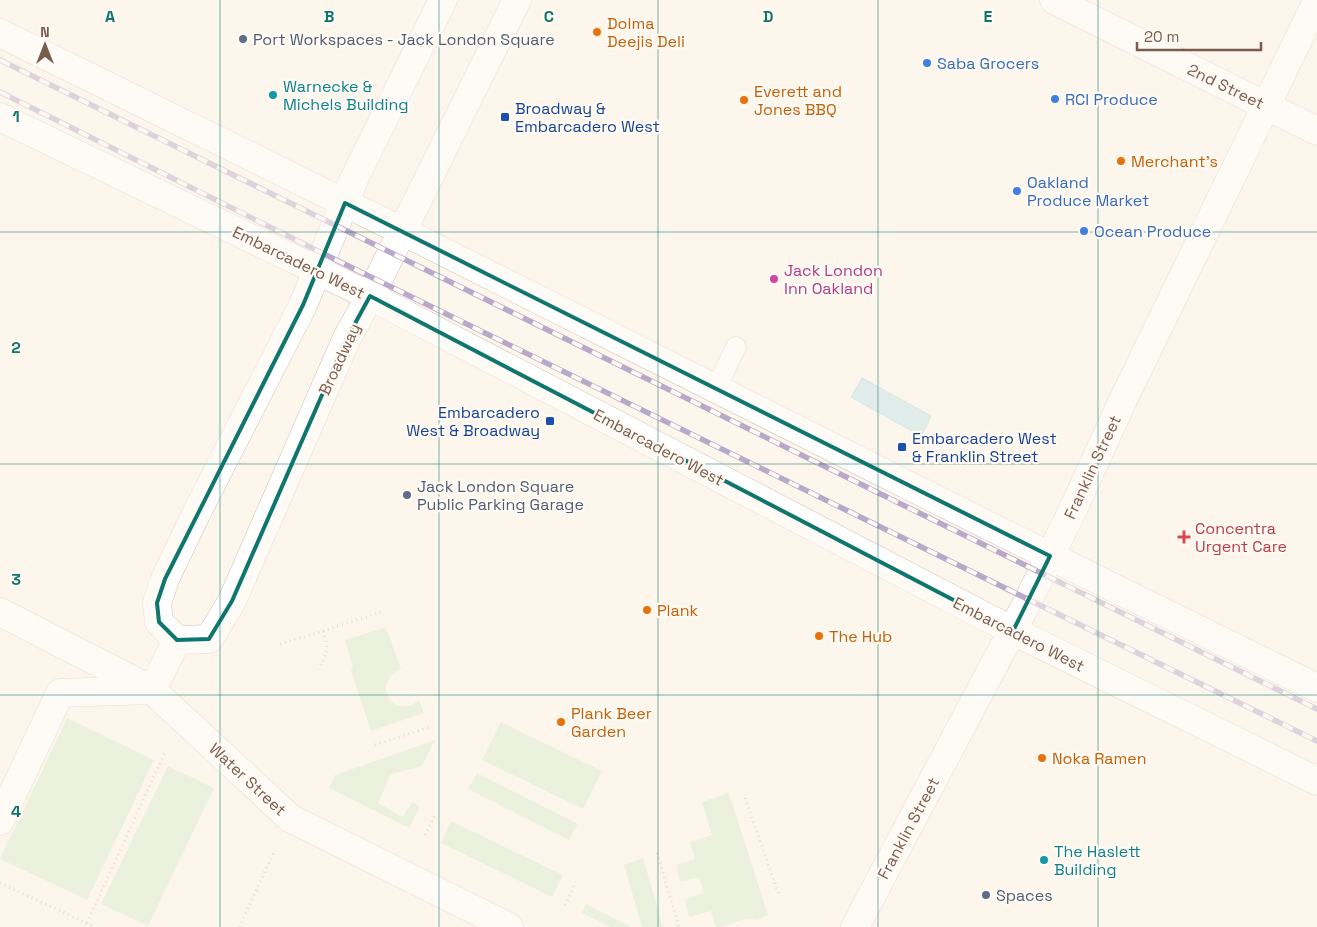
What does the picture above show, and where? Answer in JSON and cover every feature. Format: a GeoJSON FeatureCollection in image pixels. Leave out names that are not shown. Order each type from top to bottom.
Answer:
{"type":"FeatureCollection","features":[{"type":"Feature","properties":{"kind":"street"},"geometry":{"type":"LineString","coordinates":[[0,820],[60,693],[152,690],[177,640],[159,622],[157,603],[165,579],[196,514],[303,305],[355,177],[443,0]]}},
{"type":"Feature","properties":{"kind":"street","name":"Broadway"},"geometry":{"type":"LineString","coordinates":[[177,640],[209,639],[232,601],[343,348],[517,0]]}},
{"type":"Feature","properties":{"kind":"street","name":"2nd Street"},"geometry":{"type":"LineString","coordinates":[[1054,0],[1317,131]]}},
{"type":"Feature","properties":{"kind":"street","name":"Franklin Street"},"geometry":{"type":"LineString","coordinates":[[855,927],[1013,631],[1265,105],[1317,1]]}},
{"type":"Feature","properties":{"kind":"street"},"geometry":{"type":"LineString","coordinates":[[0,33],[402,231],[1317,688]]}},
{"type":"Feature","properties":{"kind":"street","name":"Embarcadero West"},"geometry":{"type":"LineString","coordinates":[[0,117],[370,296],[1013,631],[1317,781]]}},
{"type":"Feature","properties":{"kind":"street","name":"Water Street"},"geometry":{"type":"LineString","coordinates":[[0,612],[152,690],[290,818],[509,927]]}},
{"type":"Feature","properties":{"kind":"lane"},"geometry":{"type":"LineString","coordinates":[[716,389],[736,347]]}},
{"type":"Feature","properties":{"kind":"path"},"geometry":{"type":"LineString","coordinates":[[280,644],[382,612]]}},
{"type":"Feature","properties":{"kind":"path"},"geometry":{"type":"LineString","coordinates":[[318,669],[324,660],[328,646],[324,631]]}},
{"type":"Feature","properties":{"kind":"path"},"geometry":{"type":"LineString","coordinates":[[87,923],[181,717]]}},
{"type":"Feature","properties":{"kind":"path"},"geometry":{"type":"LineString","coordinates":[[375,745],[430,727]]}},
{"type":"Feature","properties":{"kind":"path"},"geometry":{"type":"LineString","coordinates":[[745,798],[779,895]]}},
{"type":"Feature","properties":{"kind":"path"},"geometry":{"type":"LineString","coordinates":[[425,836],[436,813]]}},
{"type":"Feature","properties":{"kind":"path"},"geometry":{"type":"LineString","coordinates":[[239,927],[290,818]]}},
{"type":"Feature","properties":{"kind":"path"},"geometry":{"type":"LineString","coordinates":[[657,853],[679,927]]}},
{"type":"Feature","properties":{"kind":"path"},"geometry":{"type":"LineString","coordinates":[[565,905],[576,882]]}},
{"type":"Feature","properties":{"kind":"path"},"geometry":{"type":"LineString","coordinates":[[0,883],[95,927]]}},
{"type":"Feature","properties":{"kind":"highlighted area"},"geometry":{"type":"Polygon","coordinates":[[[345,203],[1050,556],[1013,631],[370,296],[346,340],[232,601],[209,639],[177,640],[159,622],[157,603],[165,579],[303,305],[345,203]]]}},
{"type":"Feature","properties":{"kind":"green space"},"geometry":{"type":"Polygon","coordinates":[[[386,627],[401,669],[392,675],[387,682],[386,690],[389,698],[401,706],[409,706],[419,700],[424,713],[371,731],[351,671],[353,667],[345,640],[386,627]]]}},
{"type":"Feature","properties":{"kind":"green space"},"geometry":{"type":"Polygon","coordinates":[[[67,718],[154,760],[87,900],[0,859],[67,718]]]}},
{"type":"Feature","properties":{"kind":"green space"},"geometry":{"type":"Polygon","coordinates":[[[501,722],[602,771],[583,809],[482,760],[501,722]]]}},
{"type":"Feature","properties":{"kind":"green space"},"geometry":{"type":"Polygon","coordinates":[[[435,740],[422,766],[391,774],[378,803],[403,817],[412,802],[420,806],[409,828],[329,788],[335,775],[435,740]]]}},
{"type":"Feature","properties":{"kind":"green space"},"geometry":{"type":"Polygon","coordinates":[[[168,766],[214,788],[148,926],[101,904],[168,766]]]}},
{"type":"Feature","properties":{"kind":"green space"},"geometry":{"type":"Polygon","coordinates":[[[477,773],[578,824],[569,840],[468,789],[477,773]]]}},
{"type":"Feature","properties":{"kind":"green space"},"geometry":{"type":"Polygon","coordinates":[[[729,793],[768,915],[757,920],[745,919],[716,927],[711,911],[689,917],[685,899],[704,893],[699,877],[680,882],[676,865],[695,859],[690,842],[712,835],[702,802],[729,793]]]}},
{"type":"Feature","properties":{"kind":"green space"},"geometry":{"type":"Polygon","coordinates":[[[451,821],[563,875],[552,897],[441,843],[451,821]]]}},
{"type":"Feature","properties":{"kind":"green space"},"geometry":{"type":"Polygon","coordinates":[[[643,858],[663,927],[642,927],[624,865],[643,858]]]}},
{"type":"Feature","properties":{"kind":"green space"},"geometry":{"type":"Polygon","coordinates":[[[586,904],[631,927],[610,927],[582,913],[586,904]]]}},
{"type":"Feature","properties":{"kind":"water"},"geometry":{"type":"Polygon","coordinates":[[[862,378],[931,416],[921,436],[851,397],[862,378]]]}},
{"type":"Feature","properties":{"kind":"railway"},"geometry":{"type":"LineString","coordinates":[[0,60],[1317,709]]}},
{"type":"Feature","properties":{"kind":"railway"},"geometry":{"type":"LineString","coordinates":[[0,92],[324,254],[1317,741]]}},
{"type":"Feature","properties":{"kind":"place","name":"Dolma Deejis Deli"},"geometry":{"type":"Point","coordinates":[597,32]}},
{"type":"Feature","properties":{"kind":"place","name":"Port Workspaces - Jack London Square"},"geometry":{"type":"Point","coordinates":[243,39]}},
{"type":"Feature","properties":{"kind":"place","name":"Saba Grocers"},"geometry":{"type":"Point","coordinates":[927,63]}},
{"type":"Feature","properties":{"kind":"place","name":"Warnecke & Michels Building"},"geometry":{"type":"Point","coordinates":[273,95]}},
{"type":"Feature","properties":{"kind":"place","name":"RCI Produce"},"geometry":{"type":"Point","coordinates":[1055,99]}},
{"type":"Feature","properties":{"kind":"place","name":"Everett and Jones BBQ"},"geometry":{"type":"Point","coordinates":[744,100]}},
{"type":"Feature","properties":{"kind":"place","name":"Broadway & Embarcadero West"},"geometry":{"type":"Point","coordinates":[505,117]}},
{"type":"Feature","properties":{"kind":"place","name":"Merchant's"},"geometry":{"type":"Point","coordinates":[1121,161]}},
{"type":"Feature","properties":{"kind":"place","name":"Oakland Produce Market"},"geometry":{"type":"Point","coordinates":[1017,191]}},
{"type":"Feature","properties":{"kind":"place","name":"Ocean Produce"},"geometry":{"type":"Point","coordinates":[1084,231]}},
{"type":"Feature","properties":{"kind":"place","name":"Jack London Inn Oakland"},"geometry":{"type":"Point","coordinates":[774,279]}},
{"type":"Feature","properties":{"kind":"place","name":"Embarcadero West & Broadway"},"geometry":{"type":"Point","coordinates":[550,421]}},
{"type":"Feature","properties":{"kind":"place","name":"Embarcadero West & Franklin Street"},"geometry":{"type":"Point","coordinates":[902,447]}},
{"type":"Feature","properties":{"kind":"place","name":"Jack London Square Public Parking Garage"},"geometry":{"type":"Point","coordinates":[407,495]}},
{"type":"Feature","properties":{"kind":"place","name":"Concentra Urgent Care"},"geometry":{"type":"Point","coordinates":[1184,537]}},
{"type":"Feature","properties":{"kind":"place","name":"Plank"},"geometry":{"type":"Point","coordinates":[647,610]}},
{"type":"Feature","properties":{"kind":"place","name":"The Hub"},"geometry":{"type":"Point","coordinates":[819,636]}},
{"type":"Feature","properties":{"kind":"place","name":"Plank Beer Garden"},"geometry":{"type":"Point","coordinates":[561,722]}},
{"type":"Feature","properties":{"kind":"place","name":"Noka Ramen"},"geometry":{"type":"Point","coordinates":[1042,758]}},
{"type":"Feature","properties":{"kind":"place","name":"The Haslett Building"},"geometry":{"type":"Point","coordinates":[1044,860]}},
{"type":"Feature","properties":{"kind":"place","name":"Spaces"},"geometry":{"type":"Point","coordinates":[986,895]}}]}
